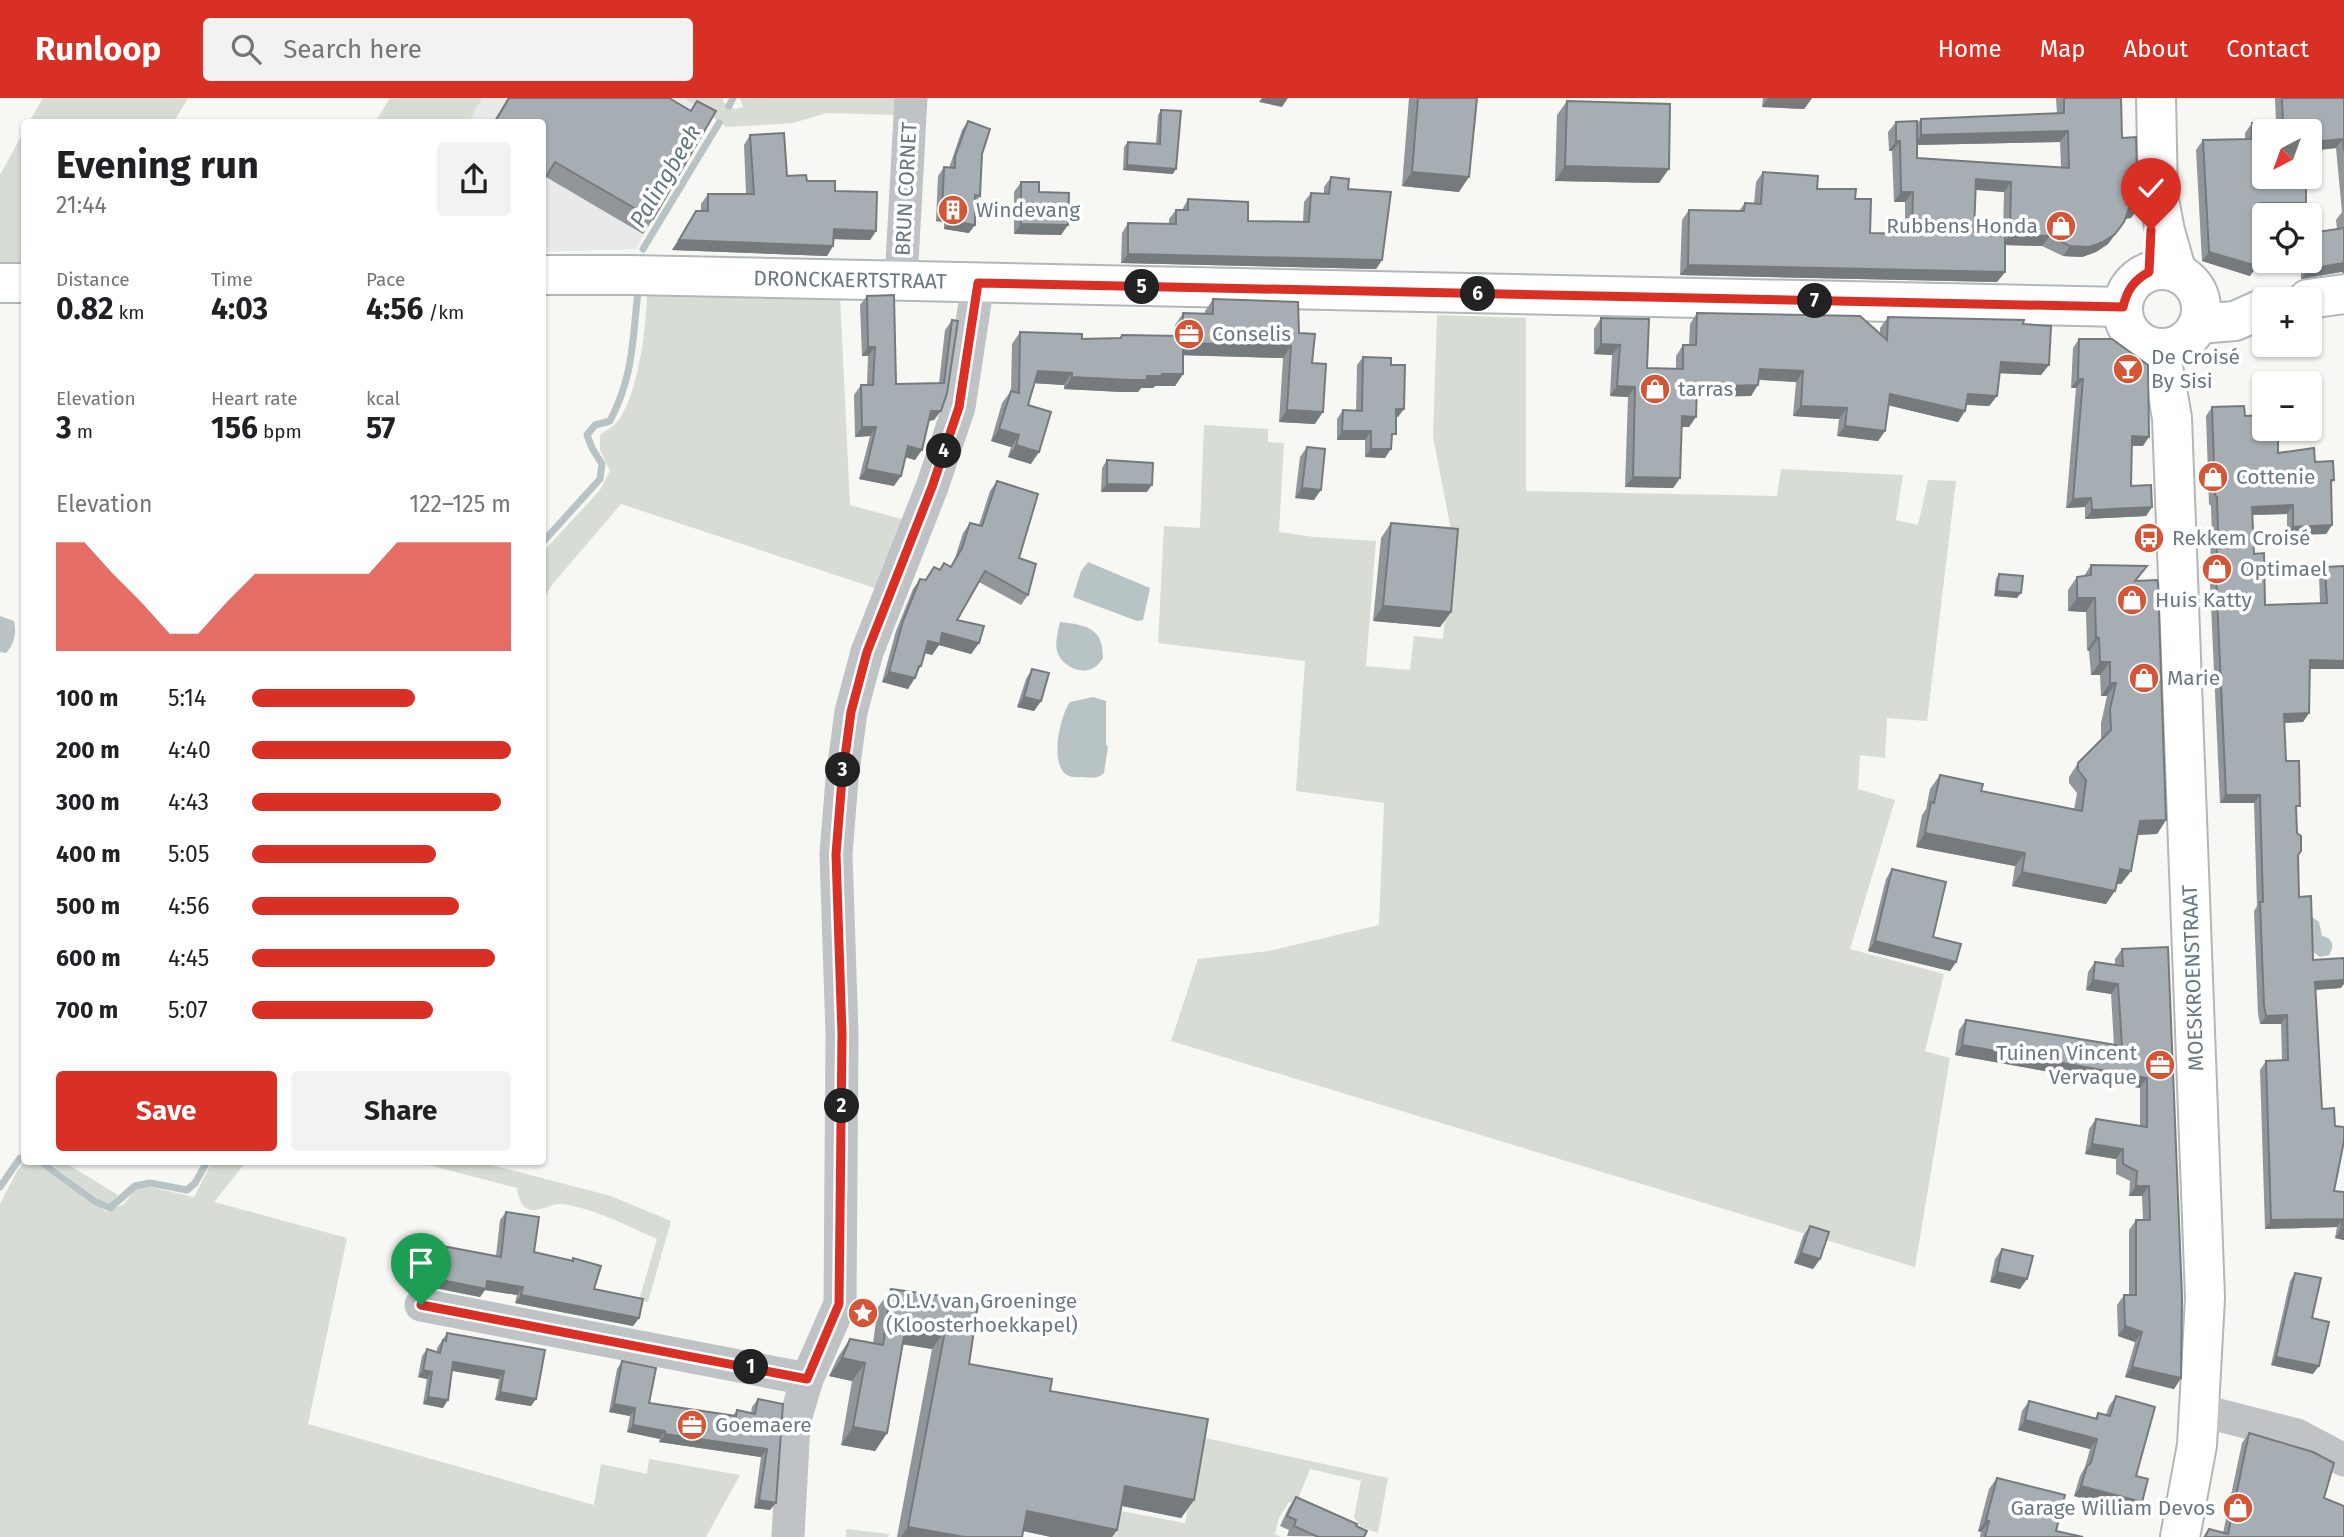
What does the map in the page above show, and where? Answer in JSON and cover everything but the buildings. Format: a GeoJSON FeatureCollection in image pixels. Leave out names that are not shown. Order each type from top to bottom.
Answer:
{"type":"FeatureCollection","features":[{"type":"Feature","properties":{"kind":"main road","name":"MOESKROENSTRAAT"},"geometry":{"type":"LineString","coordinates":[[2156,98],[2158,195],[2151,230],[2177,310],[2182,360],[2172,418],[2205,1298],[2192,1478],[2180,1537]]}},
{"type":"Feature","properties":{"kind":"main road","name":"DRONCKAERTSTRAAT"},"geometry":{"type":"LineString","coordinates":[[546,275],[2123,307]]}},
{"type":"Feature","properties":{"kind":"main road"},"geometry":{"type":"LineString","coordinates":[[2177,310],[2141,342],[2131,332],[2123,307],[2134,282],[2177,310],[2252,307]]}},
{"type":"Feature","properties":{"kind":"main road"},"geometry":{"type":"LineString","coordinates":[[0,283],[21,283]]}},
{"type":"Feature","properties":{"kind":"main road"},"geometry":{"type":"LineString","coordinates":[[2322,297],[2344,294]]}},
{"type":"Feature","properties":{"kind":"street","name":"BRUN CORNET"},"geometry":{"type":"LineString","coordinates":[[901,281],[911,98]]}},
{"type":"Feature","properties":{"kind":"street"},"geometry":{"type":"LineString","coordinates":[[788,1537],[794,1423],[807,1379],[839,1304],[842,1034],[836,854],[851,712],[867,652],[928,499],[959,407],[978,283]]}},
{"type":"Feature","properties":{"kind":"street"},"geometry":{"type":"LineString","coordinates":[[421,1305],[807,1379]]}},
{"type":"Feature","properties":{"kind":"street"},"geometry":{"type":"LineString","coordinates":[[2199,1410],[2297,1435],[2343,1457]]}},
{"type":"Feature","properties":{"kind":"shaded area"},"geometry":{"type":"Polygon","coordinates":[[[43,98],[188,98],[176,119],[31,119],[43,98]]]}},
{"type":"Feature","properties":{"kind":"shaded area"},"geometry":{"type":"Polygon","coordinates":[[[390,98],[482,98],[471,119],[377,119],[390,98]]]}},
{"type":"Feature","properties":{"kind":"shaded area"},"geometry":{"type":"Polygon","coordinates":[[[482,98],[684,98],[712,118],[636,249],[546,252],[546,119],[471,119],[482,98]]]}},
{"type":"Feature","properties":{"kind":"shaded area"},"geometry":{"type":"Polygon","coordinates":[[[684,98],[723,98],[723,102],[735,109],[743,107],[740,98],[901,98],[899,115],[827,113],[793,123],[727,127],[684,98]]]}},
{"type":"Feature","properties":{"kind":"shaded area"},"geometry":{"type":"Polygon","coordinates":[[[21,136],[21,264],[0,265],[0,175],[21,136]]]}},
{"type":"Feature","properties":{"kind":"shaded area"},"geometry":{"type":"Polygon","coordinates":[[[647,292],[840,295],[850,505],[912,522],[881,590],[621,504],[546,595],[546,549],[600,490],[610,471],[600,450],[600,435],[617,422],[631,396],[645,322],[647,292]]]}},
{"type":"Feature","properties":{"kind":"shaded area"},"geometry":{"type":"Polygon","coordinates":[[[1437,315],[1526,318],[1526,491],[1777,496],[1781,469],[1903,475],[1896,520],[1918,525],[1928,480],[1956,481],[1927,721],[1887,718],[1885,758],[1860,755],[1858,789],[1895,800],[1850,949],[1944,974],[1925,1051],[1950,1058],[1915,1267],[1171,1041],[1198,959],[1269,951],[1379,925],[1384,803],[1296,791],[1305,661],[1158,643],[1164,526],[1200,528],[1204,425],[1268,429],[1268,442],[1284,443],[1279,532],[1376,541],[1366,666],[1410,670],[1414,636],[1443,639],[1452,535],[1433,437],[1437,315]]]}},
{"type":"Feature","properties":{"kind":"shaded area"},"geometry":{"type":"Polygon","coordinates":[[[1088,562],[1150,588],[1143,620],[1137,621],[1073,597],[1081,571],[1088,562]]]}},
{"type":"Feature","properties":{"kind":"shaded area"},"geometry":{"type":"Polygon","coordinates":[[[0,616],[14,621],[15,625],[13,642],[6,653],[0,652],[0,616]]]}},
{"type":"Feature","properties":{"kind":"shaded area"},"geometry":{"type":"Polygon","coordinates":[[[1060,622],[1085,627],[1097,634],[1103,658],[1096,667],[1078,670],[1067,665],[1059,656],[1056,648],[1060,622]]]}},
{"type":"Feature","properties":{"kind":"shaded area"},"geometry":{"type":"Polygon","coordinates":[[[1093,697],[1106,701],[1108,747],[1104,773],[1095,778],[1071,777],[1058,761],[1060,728],[1070,702],[1093,697]]]}},
{"type":"Feature","properties":{"kind":"shaded area"},"geometry":{"type":"Polygon","coordinates":[[[2311,916],[2319,922],[2322,936],[2332,943],[2329,955],[2320,957],[2312,951],[2311,916]]]}},
{"type":"Feature","properties":{"kind":"shaded area"},"geometry":{"type":"Polygon","coordinates":[[[22,1165],[39,1165],[107,1212],[124,1204],[137,1187],[146,1186],[194,1197],[210,1165],[244,1165],[214,1202],[347,1238],[308,1424],[594,1505],[601,1464],[647,1474],[649,1459],[740,1475],[706,1537],[0,1537],[0,1204],[22,1165]]]}},
{"type":"Feature","properties":{"kind":"shaded area"},"geometry":{"type":"Polygon","coordinates":[[[52,1165],[69,1165],[118,1195],[111,1205],[101,1201],[52,1165]]]}},
{"type":"Feature","properties":{"kind":"shaded area"},"geometry":{"type":"Polygon","coordinates":[[[429,1165],[492,1165],[611,1196],[671,1221],[648,1302],[639,1300],[657,1239],[611,1218],[575,1206],[558,1204],[531,1210],[522,1204],[517,1188],[429,1165]]]}},
{"type":"Feature","properties":{"kind":"shaded area"},"geometry":{"type":"Polygon","coordinates":[[[1201,1437],[1388,1478],[1378,1533],[1361,1527],[1354,1517],[1361,1481],[1310,1469],[1296,1504],[1289,1502],[1279,1518],[1275,1534],[1281,1537],[1110,1537],[1115,1510],[1185,1523],[1201,1437]]]}},
{"type":"Feature","properties":{"kind":"shaded area"},"geometry":{"type":"Polygon","coordinates":[[[846,1529],[889,1534],[888,1537],[846,1537],[846,1529]]]}},
{"type":"Feature","properties":{"kind":"waterway","name":"Palingbeek"},"geometry":{"type":"LineString","coordinates":[[729,106],[733,98]]}},
{"type":"Feature","properties":{"kind":"waterway","name":"Palingbeek"},"geometry":{"type":"LineString","coordinates":[[643,249],[719,123]]}},
{"type":"Feature","properties":{"kind":"waterway","name":"Palingbeek"},"geometry":{"type":"LineString","coordinates":[[546,539],[600,479],[602,464],[587,435],[595,425],[610,421],[624,388],[631,358],[638,292]]}},
{"type":"Feature","properties":{"kind":"waterway","name":"Palingbeek"},"geometry":{"type":"LineString","coordinates":[[0,1187],[21,1158]]}},
{"type":"Feature","properties":{"kind":"waterway","name":"Palingbeek"},"geometry":{"type":"LineString","coordinates":[[45,1165],[96,1202],[110,1208],[135,1186],[150,1183],[187,1190],[195,1183],[205,1165]]}},
{"type":"Feature","properties":{"kind":"place","name":"Windevang"},"geometry":{"type":"Point","coordinates":[953,210]}},
{"type":"Feature","properties":{"kind":"place","name":"Rubbens Honda"},"geometry":{"type":"Point","coordinates":[2061,226]}},
{"type":"Feature","properties":{"kind":"place","name":"Conselis"},"geometry":{"type":"Point","coordinates":[1189,334]}},
{"type":"Feature","properties":{"kind":"place","name":"De Croisé By Sisi"},"geometry":{"type":"Point","coordinates":[2128,369]}},
{"type":"Feature","properties":{"kind":"place","name":"tarras"},"geometry":{"type":"Point","coordinates":[1655,389]}},
{"type":"Feature","properties":{"kind":"place","name":"Cottenie"},"geometry":{"type":"Point","coordinates":[2213,477]}},
{"type":"Feature","properties":{"kind":"place","name":"Rekkem Croisé"},"geometry":{"type":"Point","coordinates":[2149,538]}},
{"type":"Feature","properties":{"kind":"place","name":"Optimael"},"geometry":{"type":"Point","coordinates":[2217,569]}},
{"type":"Feature","properties":{"kind":"place","name":"Huis Katty"},"geometry":{"type":"Point","coordinates":[2132,600]}},
{"type":"Feature","properties":{"kind":"place","name":"Marie"},"geometry":{"type":"Point","coordinates":[2144,678]}},
{"type":"Feature","properties":{"kind":"place","name":"Tuinen Vincent Vervaque"},"geometry":{"type":"Point","coordinates":[2160,1065]}},
{"type":"Feature","properties":{"kind":"place","name":"O.L.V. van Groeninge (Kloosterhoekkapel)"},"geometry":{"type":"Point","coordinates":[863,1313]}},
{"type":"Feature","properties":{"kind":"place","name":"Goemaere"},"geometry":{"type":"Point","coordinates":[692,1425]}},
{"type":"Feature","properties":{"kind":"place","name":"Garage William Devos"},"geometry":{"type":"Point","coordinates":[2238,1508]}},
{"type":"Feature","properties":{"kind":"route"},"geometry":{"type":"LineString","coordinates":[[421,1305],[807,1379],[839,1304],[842,1034],[836,854],[851,712],[867,652],[900,573],[959,407],[978,283],[2123,307],[2134,282],[2149,272],[2151,230]]}}]}
